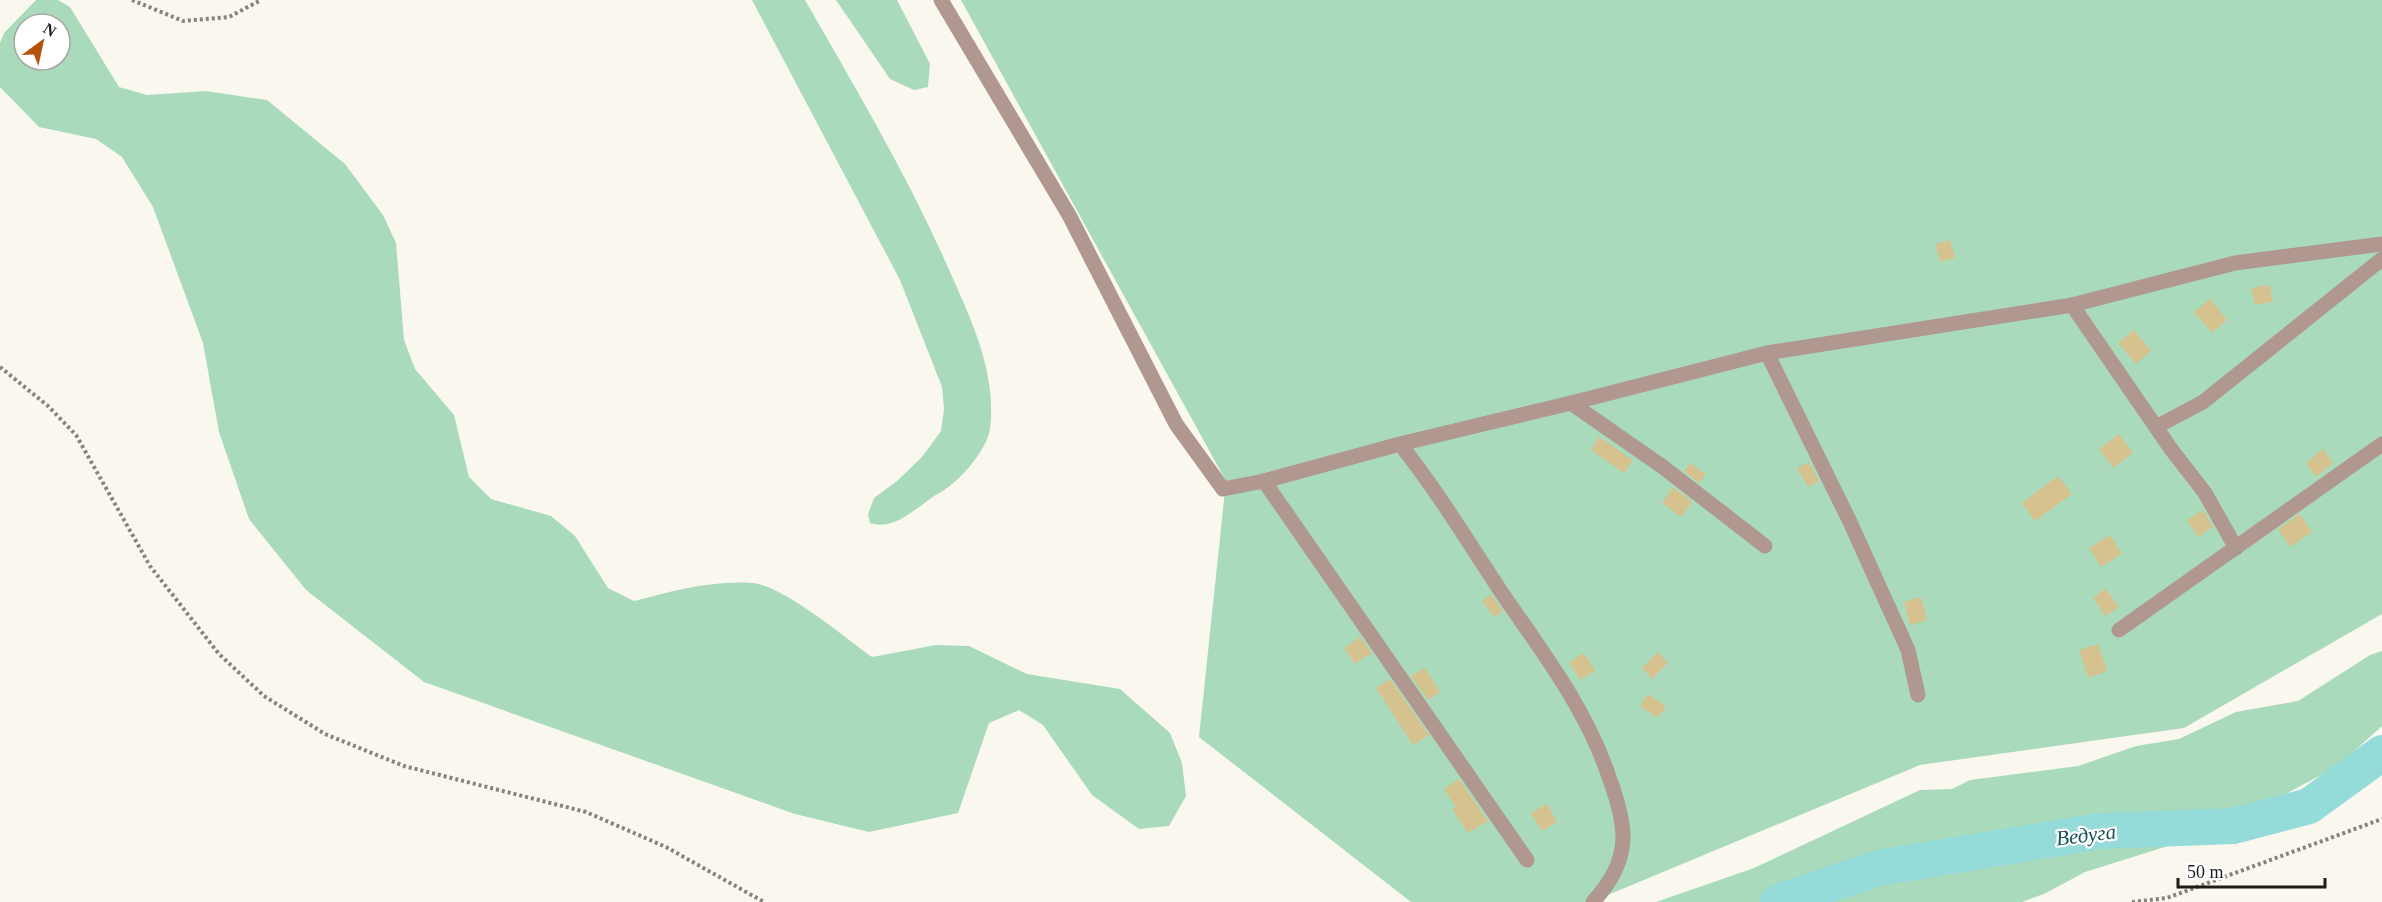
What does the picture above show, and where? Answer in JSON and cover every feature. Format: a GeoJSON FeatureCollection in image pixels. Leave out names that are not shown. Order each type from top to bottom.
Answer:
{"type":"FeatureCollection","features":[{"type":"Feature","properties":{"kind":"street"},"geometry":{"type":"LineString","coordinates":[[941,0],[1069,215],[1176,424],[1198,458],[1223,489],[1264,481],[1400,444],[1571,403],[1767,352],[2072,305],[2235,264],[2382,244]]}},
{"type":"Feature","properties":{"kind":"street"},"geometry":{"type":"LineString","coordinates":[[2156,427],[2203,402],[2382,259]]}},
{"type":"Feature","properties":{"kind":"street"},"geometry":{"type":"LineString","coordinates":[[2072,305],[2156,427],[2205,493],[2236,548]]}},
{"type":"Feature","properties":{"kind":"street"},"geometry":{"type":"LineString","coordinates":[[1767,352],[1850,522],[1908,650],[1918,695]]}},
{"type":"Feature","properties":{"kind":"street"},"geometry":{"type":"LineString","coordinates":[[1571,403],[1663,467],[1765,546]]}},
{"type":"Feature","properties":{"kind":"street"},"geometry":{"type":"LineString","coordinates":[[1400,444],[1426,477],[1452,519],[1538,643],[1587,722],[1604,761],[1620,811],[1623,836],[1620,861],[1606,887],[1593,902]]}},
{"type":"Feature","properties":{"kind":"street"},"geometry":{"type":"LineString","coordinates":[[2119,630],[2382,444]]}},
{"type":"Feature","properties":{"kind":"street"},"geometry":{"type":"LineString","coordinates":[[1264,481],[1527,860]]}},
{"type":"Feature","properties":{"kind":"path"},"geometry":{"type":"LineString","coordinates":[[132,0],[183,21],[229,17],[261,0]]}},
{"type":"Feature","properties":{"kind":"path"},"geometry":{"type":"LineString","coordinates":[[0,368],[48,406],[76,435],[150,566],[219,654],[264,696],[325,734],[404,766],[586,812],[666,847],[764,902]]}},
{"type":"Feature","properties":{"kind":"path"},"geometry":{"type":"LineString","coordinates":[[2132,902],[2167,898],[2382,819]]}},
{"type":"Feature","properties":{"kind":"green space"},"geometry":{"type":"Polygon","coordinates":[[[36,0],[58,0],[70,7],[119,87],[147,95],[206,91],[267,100],[345,164],[383,215],[396,243],[404,340],[415,369],[454,415],[469,477],[491,499],[551,516],[575,536],[608,588],[634,601],[707,585],[752,583],[765,586],[796,602],[872,657],[936,645],[969,646],[1027,674],[1120,689],[1170,733],[1182,763],[1186,796],[1169,826],[1139,829],[1092,795],[1043,725],[1019,710],[989,723],[958,813],[869,832],[795,814],[424,682],[306,590],[249,519],[219,432],[203,343],[153,207],[122,157],[96,139],[39,127],[0,87],[0,43],[4,33],[12,25],[12,72],[72,72],[72,12],[24,12],[36,0]]]}},
{"type":"Feature","properties":{"kind":"green space"},"geometry":{"type":"Polygon","coordinates":[[[752,0],[805,0],[917,202],[967,309],[981,348],[990,388],[991,408],[990,429],[984,446],[964,473],[948,487],[907,515],[889,524],[870,523],[868,514],[874,498],[897,481],[922,457],[941,431],[944,409],[942,387],[900,280],[752,0]]]}},
{"type":"Feature","properties":{"kind":"green space"},"geometry":{"type":"Polygon","coordinates":[[[836,0],[897,0],[930,64],[928,87],[914,90],[890,79],[836,0]]]}},
{"type":"Feature","properties":{"kind":"green space"},"geometry":{"type":"Polygon","coordinates":[[[961,0],[2382,0],[2382,614],[2184,728],[1920,765],[1591,902],[1411,902],[1199,737],[1226,481],[961,0]]]}},
{"type":"Feature","properties":{"kind":"green space"},"geometry":{"type":"Polygon","coordinates":[[[2382,651],[2382,726],[2338,766],[2216,831],[2085,872],[2046,893],[2022,902],[1656,902],[1754,868],[1920,790],[1952,789],[1970,780],[2078,766],[2136,746],[2179,739],[2236,712],[2298,701],[2370,655],[2382,651]]]}},
{"type":"Feature","properties":{"kind":"building"},"geometry":{"type":"Polygon","coordinates":[[[1950,240],[1955,258],[1940,262],[1935,244],[1950,240]]]}},
{"type":"Feature","properties":{"kind":"building"},"geometry":{"type":"Polygon","coordinates":[[[2270,285],[2273,302],[2255,305],[2251,288],[2270,285]]]}},
{"type":"Feature","properties":{"kind":"building"},"geometry":{"type":"Polygon","coordinates":[[[2210,299],[2227,320],[2212,333],[2194,312],[2210,299]]]}},
{"type":"Feature","properties":{"kind":"building"},"geometry":{"type":"Polygon","coordinates":[[[2134,330],[2151,351],[2136,364],[2118,343],[2134,330]]]}},
{"type":"Feature","properties":{"kind":"building"},"geometry":{"type":"Polygon","coordinates":[[[2119,434],[2133,453],[2113,468],[2099,449],[2119,434]]]}},
{"type":"Feature","properties":{"kind":"building"},"geometry":{"type":"Polygon","coordinates":[[[1599,437],[1633,460],[1624,473],[1591,450],[1599,437]]]}},
{"type":"Feature","properties":{"kind":"building"},"geometry":{"type":"Polygon","coordinates":[[[2323,449],[2333,463],[2316,477],[2306,463],[2323,449]]]}},
{"type":"Feature","properties":{"kind":"building"},"geometry":{"type":"Polygon","coordinates":[[[1809,462],[1819,481],[1808,487],[1797,468],[1809,462]]]}},
{"type":"Feature","properties":{"kind":"building"},"geometry":{"type":"Polygon","coordinates":[[[1690,463],[1706,474],[1699,483],[1684,471],[1690,463]]]}},
{"type":"Feature","properties":{"kind":"building"},"geometry":{"type":"Polygon","coordinates":[[[2058,476],[2072,494],[2035,521],[2022,503],[2058,476]]]}},
{"type":"Feature","properties":{"kind":"building"},"geometry":{"type":"Polygon","coordinates":[[[1673,487],[1692,502],[1681,517],[1662,503],[1673,487]]]}},
{"type":"Feature","properties":{"kind":"building"},"geometry":{"type":"Polygon","coordinates":[[[2203,510],[2213,527],[2198,537],[2187,520],[2203,510]]]}},
{"type":"Feature","properties":{"kind":"building"},"geometry":{"type":"Polygon","coordinates":[[[2300,514],[2312,532],[2290,547],[2278,529],[2300,514]]]}},
{"type":"Feature","properties":{"kind":"building"},"geometry":{"type":"Polygon","coordinates":[[[2110,535],[2122,554],[2101,567],[2089,548],[2110,535]]]}},
{"type":"Feature","properties":{"kind":"building"},"geometry":{"type":"Polygon","coordinates":[[[2106,589],[2119,607],[2105,616],[2093,597],[2106,589]]]}},
{"type":"Feature","properties":{"kind":"building"},"geometry":{"type":"Polygon","coordinates":[[[1491,594],[1503,611],[1494,617],[1482,601],[1491,594]]]}},
{"type":"Feature","properties":{"kind":"building"},"geometry":{"type":"Polygon","coordinates":[[[1921,597],[1927,620],[1910,625],[1904,602],[1921,597]]]}},
{"type":"Feature","properties":{"kind":"building"},"geometry":{"type":"Polygon","coordinates":[[[1360,637],[1372,653],[1355,664],[1344,648],[1360,637]]]}},
{"type":"Feature","properties":{"kind":"building"},"geometry":{"type":"Polygon","coordinates":[[[2098,644],[2107,671],[2088,678],[2079,650],[2098,644]]]}},
{"type":"Feature","properties":{"kind":"building"},"geometry":{"type":"Polygon","coordinates":[[[1658,652],[1668,663],[1652,679],[1642,668],[1658,652]]]}},
{"type":"Feature","properties":{"kind":"building"},"geometry":{"type":"Polygon","coordinates":[[[1584,653],[1595,671],[1580,680],[1569,662],[1584,653]]]}},
{"type":"Feature","properties":{"kind":"building"},"geometry":{"type":"Polygon","coordinates":[[[1425,668],[1440,692],[1428,700],[1411,676],[1425,668]]]}},
{"type":"Feature","properties":{"kind":"building"},"geometry":{"type":"Polygon","coordinates":[[[1390,679],[1429,735],[1413,745],[1376,688],[1390,679]]]}},
{"type":"Feature","properties":{"kind":"building"},"geometry":{"type":"Polygon","coordinates":[[[1648,694],[1666,706],[1658,718],[1640,706],[1648,694]]]}},
{"type":"Feature","properties":{"kind":"building"},"geometry":{"type":"Polygon","coordinates":[[[1459,779],[1488,821],[1468,833],[1452,809],[1456,807],[1444,789],[1459,779]]]}},
{"type":"Feature","properties":{"kind":"building"},"geometry":{"type":"Polygon","coordinates":[[[1547,804],[1557,822],[1542,831],[1531,813],[1547,804]]]}},
{"type":"Feature","properties":{"kind":"waterway","name":"Ведуга"},"geometry":{"type":"LineString","coordinates":[[1778,902],[1878,868],[2100,831],[2233,826],[2309,806],[2382,753]]}}]}
